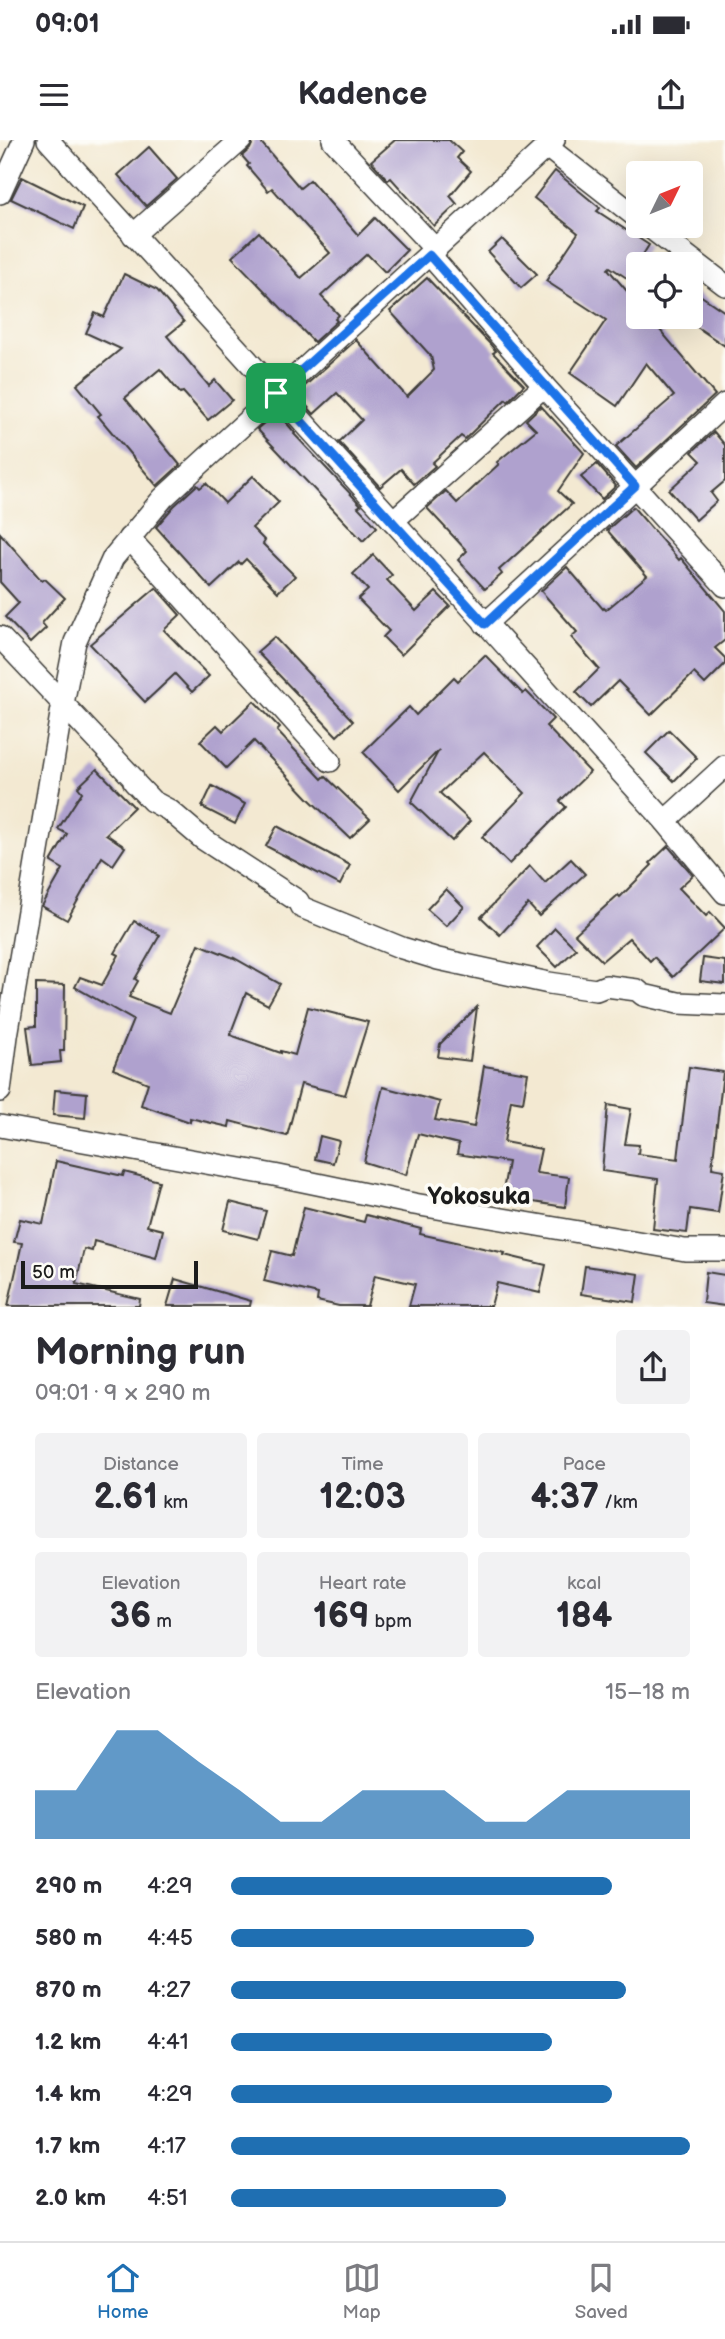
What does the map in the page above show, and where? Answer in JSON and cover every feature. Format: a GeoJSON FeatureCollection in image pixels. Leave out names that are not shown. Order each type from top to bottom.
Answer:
{"type":"FeatureCollection","features":[{"type":"Feature","properties":{"kind":"street"},"geometry":{"type":"LineString","coordinates":[[0,193],[24,140]]}},
{"type":"Feature","properties":{"kind":"street"},"geometry":{"type":"LineString","coordinates":[[48,140],[665,821],[725,893]]}},
{"type":"Feature","properties":{"kind":"street"},"geometry":{"type":"LineString","coordinates":[[133,235],[241,140]]}},
{"type":"Feature","properties":{"kind":"street"},"geometry":{"type":"LineString","coordinates":[[332,140],[433,252],[544,386],[725,586]]}},
{"type":"Feature","properties":{"kind":"street"},"geometry":{"type":"LineString","coordinates":[[0,1091],[3,1033],[75,642],[113,558],[163,498],[433,252],[544,144],[626,209]]}},
{"type":"Feature","properties":{"kind":"street"},"geometry":{"type":"LineString","coordinates":[[664,238],[725,285]]}},
{"type":"Feature","properties":{"kind":"street"},"geometry":{"type":"LineString","coordinates":[[393,521],[544,386]]}},
{"type":"Feature","properties":{"kind":"street"},"geometry":{"type":"LineString","coordinates":[[485,624],[725,404]]}},
{"type":"Feature","properties":{"kind":"street"},"geometry":{"type":"LineString","coordinates":[[129,538],[330,761]]}},
{"type":"Feature","properties":{"kind":"street"},"geometry":{"type":"LineString","coordinates":[[0,638],[152,801],[161,804],[230,858],[298,901],[301,907],[402,948],[499,973],[596,990],[606,986],[637,990],[643,995],[678,1003],[725,1005]]}},
{"type":"Feature","properties":{"kind":"street"},"geometry":{"type":"LineString","coordinates":[[665,821],[725,765]]}},
{"type":"Feature","properties":{"kind":"street"},"geometry":{"type":"LineString","coordinates":[[0,1126],[274,1175],[414,1204],[685,1250],[725,1251]]}},
{"type":"Feature","properties":{"kind":"building"},"geometry":{"type":"Polygon","coordinates":[[[254,140],[259,140],[300,188],[310,180],[358,235],[375,218],[407,250],[385,272],[367,254],[321,296],[339,315],[335,319],[337,321],[314,342],[232,257],[259,232],[301,278],[330,253],[272,188],[268,191],[247,166],[249,164],[242,156],[250,149],[254,140]]]}},
{"type":"Feature","properties":{"kind":"building"},"geometry":{"type":"Polygon","coordinates":[[[395,140],[449,140],[462,152],[457,158],[471,171],[450,196],[457,204],[434,226],[391,178],[388,180],[371,161],[395,140]]]}},
{"type":"Feature","properties":{"kind":"building"},"geometry":{"type":"Polygon","coordinates":[[[149,147],[177,179],[146,206],[118,175],[149,147]]]}},
{"type":"Feature","properties":{"kind":"building"},"geometry":{"type":"Polygon","coordinates":[[[555,171],[600,208],[597,211],[626,230],[626,238],[638,238],[649,245],[645,252],[626,252],[626,277],[610,267],[608,269],[626,290],[626,329],[659,329],[715,395],[636,468],[616,446],[674,396],[646,363],[617,406],[570,373],[606,320],[546,281],[578,233],[534,198],[555,171]]]}},
{"type":"Feature","properties":{"kind":"building"},"geometry":{"type":"Polygon","coordinates":[[[22,177],[83,207],[74,229],[11,199],[22,177]]]}},
{"type":"Feature","properties":{"kind":"building"},"geometry":{"type":"Polygon","coordinates":[[[502,239],[537,274],[521,288],[488,252],[502,239]]]}},
{"type":"Feature","properties":{"kind":"building"},"geometry":{"type":"Polygon","coordinates":[[[124,274],[157,290],[184,322],[167,336],[209,386],[215,380],[232,400],[208,420],[160,369],[125,398],[180,465],[157,486],[98,416],[101,414],[77,385],[121,349],[86,333],[95,313],[104,317],[124,274]]]}},
{"type":"Feature","properties":{"kind":"building"},"geometry":{"type":"Polygon","coordinates":[[[427,278],[490,344],[496,351],[493,353],[524,385],[465,439],[461,436],[432,463],[435,466],[414,484],[401,469],[380,487],[339,442],[362,420],[337,393],[314,414],[296,394],[356,340],[407,397],[434,370],[431,356],[390,311],[427,278]]]}},
{"type":"Feature","properties":{"kind":"building"},"geometry":{"type":"Polygon","coordinates":[[[703,297],[725,312],[725,346],[700,329],[703,329],[703,297]]]}},
{"type":"Feature","properties":{"kind":"building"},"geometry":{"type":"Polygon","coordinates":[[[541,406],[584,453],[558,491],[572,504],[499,570],[502,574],[485,589],[458,560],[467,551],[427,508],[446,491],[457,503],[499,464],[497,462],[536,430],[526,420],[541,406]]]}},
{"type":"Feature","properties":{"kind":"building"},"geometry":{"type":"Polygon","coordinates":[[[277,412],[294,434],[361,505],[358,507],[377,527],[363,541],[257,429],[277,412]]]}},
{"type":"Feature","properties":{"kind":"building"},"geometry":{"type":"Polygon","coordinates":[[[714,432],[725,445],[725,481],[711,493],[717,501],[696,520],[669,490],[701,461],[692,452],[714,432]]]}},
{"type":"Feature","properties":{"kind":"building"},"geometry":{"type":"Polygon","coordinates":[[[597,464],[616,486],[602,499],[581,477],[597,464]]]}},
{"type":"Feature","properties":{"kind":"building"},"geometry":{"type":"Polygon","coordinates":[[[253,476],[279,502],[252,528],[265,541],[263,544],[295,576],[278,592],[246,559],[241,564],[239,562],[211,588],[156,527],[197,485],[200,488],[206,483],[225,503],[253,476]]]}},
{"type":"Feature","properties":{"kind":"building"},"geometry":{"type":"Polygon","coordinates":[[[633,507],[679,560],[681,558],[725,611],[725,640],[715,648],[725,658],[725,664],[705,684],[694,673],[651,715],[618,681],[591,707],[576,692],[599,669],[571,637],[577,632],[541,591],[567,567],[606,610],[647,576],[607,530],[633,507]]]}},
{"type":"Feature","properties":{"kind":"building"},"geometry":{"type":"Polygon","coordinates":[[[0,533],[42,581],[45,579],[65,598],[42,623],[46,628],[30,643],[5,617],[19,603],[0,582],[0,533]]]}},
{"type":"Feature","properties":{"kind":"building"},"geometry":{"type":"Polygon","coordinates":[[[373,555],[392,575],[387,580],[416,611],[436,592],[450,606],[401,655],[383,637],[389,631],[358,599],[368,590],[353,574],[373,555]]]}},
{"type":"Feature","properties":{"kind":"building"},"geometry":{"type":"Polygon","coordinates":[[[156,588],[180,615],[164,630],[209,676],[192,692],[175,674],[145,702],[90,644],[156,588]]]}},
{"type":"Feature","properties":{"kind":"building"},"geometry":{"type":"Polygon","coordinates":[[[274,637],[353,721],[337,736],[257,652],[274,637]]]}},
{"type":"Feature","properties":{"kind":"building"},"geometry":{"type":"Polygon","coordinates":[[[485,655],[523,694],[526,691],[553,719],[546,726],[590,772],[560,801],[566,807],[509,864],[482,837],[525,793],[484,752],[440,793],[470,821],[452,841],[411,802],[439,750],[399,790],[363,752],[409,707],[416,715],[454,677],[458,681],[485,655]]]}},
{"type":"Feature","properties":{"kind":"building"},"geometry":{"type":"Polygon","coordinates":[[[254,701],[280,728],[277,731],[322,779],[325,776],[370,819],[350,838],[254,741],[226,768],[200,741],[217,725],[223,731],[254,701]]]}},
{"type":"Feature","properties":{"kind":"building"},"geometry":{"type":"Polygon","coordinates":[[[669,730],[697,758],[674,781],[646,753],[669,730]]]}},
{"type":"Feature","properties":{"kind":"building"},"geometry":{"type":"Polygon","coordinates":[[[97,769],[134,807],[106,834],[125,847],[113,865],[102,857],[67,920],[42,906],[63,869],[51,862],[67,834],[58,829],[82,792],[78,787],[97,769]]]}},
{"type":"Feature","properties":{"kind":"building"},"geometry":{"type":"Polygon","coordinates":[[[212,786],[245,804],[235,824],[202,807],[212,786]]]}},
{"type":"Feature","properties":{"kind":"building"},"geometry":{"type":"Polygon","coordinates":[[[277,826],[350,865],[340,885],[266,846],[277,826]]]}},
{"type":"Feature","properties":{"kind":"building"},"geometry":{"type":"Polygon","coordinates":[[[668,846],[693,875],[679,888],[706,916],[710,912],[725,928],[673,977],[654,957],[650,961],[629,938],[602,961],[575,934],[618,895],[620,897],[668,846]]]}},
{"type":"Feature","properties":{"kind":"building"},"geometry":{"type":"Polygon","coordinates":[[[571,859],[585,874],[539,916],[528,904],[500,935],[481,917],[530,866],[545,883],[571,859]]]}},
{"type":"Feature","properties":{"kind":"building"},"geometry":{"type":"Polygon","coordinates":[[[446,889],[464,907],[446,926],[427,909],[446,889]]]}},
{"type":"Feature","properties":{"kind":"building"},"geometry":{"type":"Polygon","coordinates":[[[134,921],[160,935],[135,979],[138,981],[129,997],[170,1013],[199,944],[234,958],[280,984],[268,1005],[246,993],[230,1035],[281,1053],[295,1055],[308,1007],[368,1022],[345,1095],[301,1084],[287,1136],[230,1121],[229,1127],[190,1118],[190,1122],[141,1105],[148,1083],[113,1069],[133,1020],[75,987],[80,977],[102,985],[119,955],[115,953],[134,921]]]}},
{"type":"Feature","properties":{"kind":"building"},"geometry":{"type":"Polygon","coordinates":[[[555,928],[576,949],[557,967],[537,947],[555,928]]]}},
{"type":"Feature","properties":{"kind":"building"},"geometry":{"type":"Polygon","coordinates":[[[703,958],[725,961],[725,984],[700,981],[703,958]]]}},
{"type":"Feature","properties":{"kind":"building"},"geometry":{"type":"Polygon","coordinates":[[[36,984],[65,985],[64,1051],[60,1051],[61,1062],[32,1065],[27,1027],[36,1026],[36,984]]]}},
{"type":"Feature","properties":{"kind":"building"},"geometry":{"type":"Polygon","coordinates":[[[477,1007],[470,1061],[438,1057],[440,1044],[477,1007]]]}},
{"type":"Feature","properties":{"kind":"building"},"geometry":{"type":"Polygon","coordinates":[[[484,1066],[528,1073],[523,1102],[511,1100],[504,1142],[541,1149],[536,1173],[569,1177],[565,1207],[502,1197],[508,1162],[457,1154],[459,1144],[418,1134],[406,1175],[364,1162],[383,1087],[440,1102],[435,1120],[474,1127],[484,1066]]]}},
{"type":"Feature","properties":{"kind":"building"},"geometry":{"type":"Polygon","coordinates":[[[689,1067],[723,1072],[712,1168],[724,1170],[718,1213],[690,1209],[687,1233],[653,1229],[658,1179],[602,1171],[608,1105],[631,1109],[625,1144],[639,1145],[638,1154],[678,1159],[689,1067]]]}},
{"type":"Feature","properties":{"kind":"building"},"geometry":{"type":"Polygon","coordinates":[[[55,1090],[87,1093],[85,1118],[53,1115],[55,1090]]]}},
{"type":"Feature","properties":{"kind":"building"},"geometry":{"type":"Polygon","coordinates":[[[320,1136],[339,1141],[333,1163],[315,1159],[320,1136]]]}},
{"type":"Feature","properties":{"kind":"building"},"geometry":{"type":"Polygon","coordinates":[[[56,1161],[123,1176],[124,1172],[159,1181],[147,1226],[163,1230],[156,1258],[94,1241],[92,1251],[84,1249],[76,1284],[140,1299],[139,1306],[8,1306],[22,1243],[14,1242],[20,1219],[43,1224],[56,1161]]]}},
{"type":"Feature","properties":{"kind":"building"},"geometry":{"type":"Polygon","coordinates":[[[230,1202],[266,1211],[258,1239],[223,1230],[230,1202]]]}},
{"type":"Feature","properties":{"kind":"building"},"geometry":{"type":"Polygon","coordinates":[[[304,1207],[364,1222],[366,1215],[421,1229],[420,1234],[546,1265],[540,1293],[497,1283],[491,1306],[409,1306],[415,1284],[375,1275],[367,1306],[339,1306],[317,1301],[318,1294],[264,1281],[272,1251],[292,1256],[304,1207]]]}},
{"type":"Feature","properties":{"kind":"building"},"geometry":{"type":"Polygon","coordinates":[[[585,1266],[639,1274],[635,1302],[581,1294],[585,1266]]]}},
{"type":"Feature","properties":{"kind":"building"},"geometry":{"type":"Polygon","coordinates":[[[706,1272],[725,1275],[725,1306],[703,1303],[706,1272]]]}},
{"type":"Feature","properties":{"kind":"building"},"geometry":{"type":"Polygon","coordinates":[[[175,1279],[251,1301],[250,1306],[167,1306],[175,1279]]]}},
{"type":"Feature","properties":{"kind":"district","name":"Yokosuka"},"geometry":{"type":"Point","coordinates":[479,1196]}},
{"type":"Feature","properties":{"kind":"route"},"geometry":{"type":"LineString","coordinates":[[429,255],[635,486],[485,624],[276,393],[429,255]]}}]}
